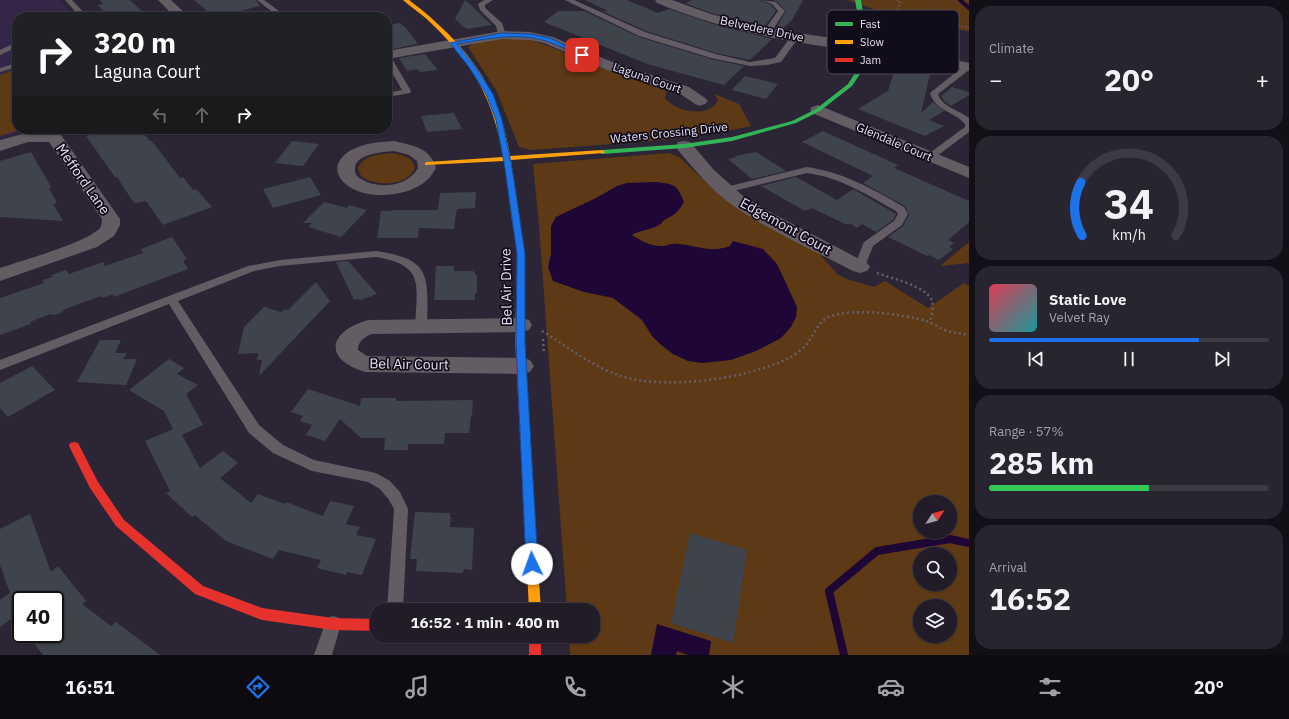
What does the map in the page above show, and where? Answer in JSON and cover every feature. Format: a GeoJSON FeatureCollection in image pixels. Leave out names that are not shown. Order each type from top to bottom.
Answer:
{"type":"FeatureCollection","features":[{"type":"Feature","properties":{"kind":"street"},"geometry":{"type":"LineString","coordinates":[[164,0],[174,12]]}},
{"type":"Feature","properties":{"kind":"street","name":"Bel Air Drive"},"geometry":{"type":"LineString","coordinates":[[406,0],[419,9],[453,43],[472,67],[489,94],[499,120],[507,159],[521,254],[520,325],[535,603]]}},
{"type":"Feature","properties":{"kind":"street","name":"Belvedere Drive"},"geometry":{"type":"LineString","coordinates":[[661,0],[688,11],[767,32],[827,42]]}},
{"type":"Feature","properties":{"kind":"street","name":"Waters Crossing Drive"},"geometry":{"type":"LineString","coordinates":[[858,0],[860,10]]}},
{"type":"Feature","properties":{"kind":"street","name":"Laguna Court"},"geometry":{"type":"LineString","coordinates":[[392,55],[502,35],[530,36],[548,40],[612,67],[684,90],[700,101]]}},
{"type":"Feature","properties":{"kind":"street","name":"Waters Crossing Drive"},"geometry":{"type":"LineString","coordinates":[[427,164],[684,146],[732,139],[794,122],[818,110],[850,85],[857,74]]}},
{"type":"Feature","properties":{"kind":"street","name":"Glendale Court"},"geometry":{"type":"LineString","coordinates":[[818,110],[969,173]]}},
{"type":"Feature","properties":{"kind":"street","name":"Mefford Lane"},"geometry":{"type":"LineString","coordinates":[[0,146],[32,137],[49,136],[55,138],[111,219],[111,225],[107,232],[90,244],[0,275]]}},
{"type":"Feature","properties":{"kind":"street","name":"Edgemont Court"},"geometry":{"type":"LineString","coordinates":[[684,146],[708,174],[725,190],[759,214],[860,267]]}},
{"type":"Feature","properties":{"kind":"street","name":"Bel Air Court"},"geometry":{"type":"LineString","coordinates":[[520,325],[377,326],[360,330],[352,334],[348,340],[346,352],[350,358],[365,364],[522,366]]}},
{"type":"Feature","properties":{"kind":"street"},"geometry":{"type":"LineString","coordinates":[[74,446],[94,485],[120,523],[199,590],[262,614],[334,624],[370,625]]}},
{"type":"Feature","properties":{"kind":"street"},"geometry":{"type":"LineString","coordinates":[[535,643],[535,655]]}},
{"type":"Feature","properties":{"kind":"lane"},"geometry":{"type":"LineString","coordinates":[[68,0],[79,12]]}},
{"type":"Feature","properties":{"kind":"lane"},"geometry":{"type":"LineString","coordinates":[[260,0],[276,12]]}},
{"type":"Feature","properties":{"kind":"lane"},"geometry":{"type":"LineString","coordinates":[[490,0],[481,4],[482,9],[500,25],[502,35]]}},
{"type":"Feature","properties":{"kind":"lane"},"geometry":{"type":"LineString","coordinates":[[568,0],[642,34],[714,56],[750,64],[767,64],[778,60],[795,37]]}},
{"type":"Feature","properties":{"kind":"lane"},"geometry":{"type":"LineString","coordinates":[[764,0],[774,3],[782,11],[767,32]]}},
{"type":"Feature","properties":{"kind":"lane"},"geometry":{"type":"LineString","coordinates":[[0,53],[12,47]]}},
{"type":"Feature","properties":{"kind":"lane"},"geometry":{"type":"LineString","coordinates":[[392,65],[407,92],[392,94]]}},
{"type":"Feature","properties":{"kind":"lane"},"geometry":{"type":"LineString","coordinates":[[0,70],[12,66]]}},
{"type":"Feature","properties":{"kind":"lane"},"geometry":{"type":"LineString","coordinates":[[959,74],[968,67]]}},
{"type":"Feature","properties":{"kind":"lane"},"geometry":{"type":"LineString","coordinates":[[930,157],[968,128],[969,124],[966,120],[938,102],[934,97],[934,93],[959,74]]}},
{"type":"Feature","properties":{"kind":"lane"},"geometry":{"type":"LineString","coordinates":[[725,190],[807,170],[818,170],[828,173],[900,209],[902,214],[898,223],[868,244],[860,267]]}},
{"type":"Feature","properties":{"kind":"lane"},"geometry":{"type":"LineString","coordinates":[[0,365],[242,271],[267,265],[376,254],[390,255],[403,259],[413,265],[420,273],[422,282],[421,326]]}},
{"type":"Feature","properties":{"kind":"lane"},"geometry":{"type":"LineString","coordinates":[[171,299],[254,429],[278,449],[312,466],[371,477],[385,485],[395,496],[401,509],[402,525],[396,603]]}},
{"type":"Feature","properties":{"kind":"lane"},"geometry":{"type":"LineString","coordinates":[[323,655],[334,624]]}},
{"type":"Feature","properties":{"kind":"path"},"geometry":{"type":"LineString","coordinates":[[897,0],[900,2],[898,9],[900,10]]}},
{"type":"Feature","properties":{"kind":"path"},"geometry":{"type":"LineString","coordinates":[[959,26],[969,28]]}},
{"type":"Feature","properties":{"kind":"path"},"geometry":{"type":"LineString","coordinates":[[860,267],[925,292],[932,303],[930,323]]}},
{"type":"Feature","properties":{"kind":"path"},"geometry":{"type":"LineString","coordinates":[[542,331],[597,366],[620,376],[652,381],[689,382],[730,376],[761,368],[789,357],[806,346],[820,325],[828,317],[842,314],[867,313],[904,317],[930,323],[948,331],[969,335]]}},
{"type":"Feature","properties":{"kind":"shaded area"},"geometry":{"type":"Polygon","coordinates":[[[0,0],[60,0],[70,12],[12,12],[12,134],[13,134],[0,138],[0,0]]]}},
{"type":"Feature","properties":{"kind":"shaded area"},"geometry":{"type":"Polygon","coordinates":[[[847,0],[969,0],[969,31],[959,29],[959,10],[876,10],[847,0]]]}},
{"type":"Feature","properties":{"kind":"shaded area"},"geometry":{"type":"Polygon","coordinates":[[[517,38],[546,45],[667,91],[665,98],[676,107],[684,110],[707,110],[714,106],[718,100],[715,94],[739,104],[751,126],[697,136],[641,142],[531,150],[519,147],[496,90],[468,47],[478,42],[517,38]]]}},
{"type":"Feature","properties":{"kind":"shaded area"},"geometry":{"type":"Polygon","coordinates":[[[12,71],[12,132],[0,136],[0,75],[12,71]]]}},
{"type":"Feature","properties":{"kind":"shaded area"},"geometry":{"type":"Polygon","coordinates":[[[392,153],[406,157],[414,164],[415,168],[405,179],[398,182],[382,183],[367,180],[361,176],[358,168],[364,160],[372,156],[392,153]]]}},
{"type":"Feature","properties":{"kind":"shaded area"},"geometry":{"type":"Polygon","coordinates":[[[669,153],[679,157],[723,198],[740,210],[818,252],[837,274],[847,279],[874,287],[885,281],[928,308],[964,283],[969,286],[969,655],[570,655],[569,643],[600,643],[600,603],[566,603],[539,226],[533,164],[669,153]]]}},
{"type":"Feature","properties":{"kind":"shaded area"},"geometry":{"type":"Polygon","coordinates":[[[655,182],[671,184],[677,188],[684,202],[672,216],[660,224],[632,235],[655,246],[677,244],[717,249],[730,246],[733,241],[763,249],[777,264],[797,307],[796,317],[791,327],[781,338],[756,351],[731,360],[702,363],[688,361],[673,354],[660,344],[652,336],[642,320],[613,298],[584,292],[553,281],[548,267],[551,254],[551,226],[556,217],[617,186],[627,183],[655,182]]]}},
{"type":"Feature","properties":{"kind":"shaded area"},"geometry":{"type":"Polygon","coordinates":[[[969,242],[969,263],[940,266],[969,242]]]}},
{"type":"Feature","properties":{"kind":"shaded area"},"geometry":{"type":"Polygon","coordinates":[[[657,624],[711,641],[709,655],[688,655],[677,651],[676,655],[651,655],[657,624]]]}},
{"type":"Feature","properties":{"kind":"building"},"geometry":{"type":"Polygon","coordinates":[[[100,0],[130,0],[143,12],[104,12],[98,5],[103,4],[100,0]]]}},
{"type":"Feature","properties":{"kind":"building"},"geometry":{"type":"Polygon","coordinates":[[[194,0],[256,0],[260,6],[236,12],[208,12],[194,0]]]}},
{"type":"Feature","properties":{"kind":"building"},"geometry":{"type":"Polygon","coordinates":[[[465,0],[492,25],[468,29],[455,19],[465,0]]]}},
{"type":"Feature","properties":{"kind":"building"},"geometry":{"type":"Polygon","coordinates":[[[585,0],[627,0],[658,13],[669,9],[719,26],[772,39],[750,60],[716,53],[646,31],[602,11],[608,11],[585,0]]]}},
{"type":"Feature","properties":{"kind":"building"},"geometry":{"type":"Polygon","coordinates":[[[693,0],[760,0],[771,5],[776,11],[765,26],[711,13],[685,3],[693,0]]]}},
{"type":"Feature","properties":{"kind":"building"},"geometry":{"type":"Polygon","coordinates":[[[772,0],[803,0],[792,20],[782,29],[776,28],[786,11],[777,1],[772,0]]]}},
{"type":"Feature","properties":{"kind":"building"},"geometry":{"type":"Polygon","coordinates":[[[558,11],[584,11],[639,37],[711,59],[744,66],[724,85],[647,64],[544,22],[558,11]]]}},
{"type":"Feature","properties":{"kind":"building"},"geometry":{"type":"Polygon","coordinates":[[[400,23],[406,28],[418,44],[392,49],[392,24],[400,23]]]}},
{"type":"Feature","properties":{"kind":"building"},"geometry":{"type":"Polygon","coordinates":[[[425,54],[438,70],[420,72],[418,69],[407,71],[399,58],[425,54]]]}},
{"type":"Feature","properties":{"kind":"building"},"geometry":{"type":"Polygon","coordinates":[[[893,74],[930,74],[921,113],[933,102],[944,111],[929,120],[944,126],[925,136],[858,109],[888,91],[893,74]]]}},
{"type":"Feature","properties":{"kind":"building"},"geometry":{"type":"Polygon","coordinates":[[[745,76],[778,84],[766,99],[732,90],[745,76]]]}},
{"type":"Feature","properties":{"kind":"building"},"geometry":{"type":"Polygon","coordinates":[[[952,87],[969,92],[969,95],[951,106],[944,101],[941,96],[952,87]]]}},
{"type":"Feature","properties":{"kind":"building"},"geometry":{"type":"Polygon","coordinates":[[[454,113],[462,129],[427,132],[421,116],[454,113]]]}},
{"type":"Feature","properties":{"kind":"building"},"geometry":{"type":"Polygon","coordinates":[[[823,131],[898,165],[894,168],[969,201],[969,222],[948,240],[954,243],[949,247],[953,249],[939,260],[929,255],[927,256],[888,237],[903,226],[909,215],[905,206],[863,183],[873,176],[802,142],[823,131]]]}},
{"type":"Feature","properties":{"kind":"building"},"geometry":{"type":"Polygon","coordinates":[[[95,134],[144,134],[150,141],[152,141],[180,178],[183,177],[193,190],[196,189],[212,207],[163,225],[146,201],[135,203],[132,200],[117,177],[115,177],[86,136],[95,134]]]}},
{"type":"Feature","properties":{"kind":"building"},"geometry":{"type":"Polygon","coordinates":[[[292,141],[319,144],[303,166],[275,163],[292,141]]]}},
{"type":"Feature","properties":{"kind":"building"},"geometry":{"type":"Polygon","coordinates":[[[31,152],[51,187],[49,188],[57,203],[53,204],[63,221],[0,217],[0,161],[31,152]]]}},
{"type":"Feature","properties":{"kind":"building"},"geometry":{"type":"Polygon","coordinates":[[[756,152],[786,171],[752,179],[728,159],[737,157],[735,156],[756,152]]]}},
{"type":"Feature","properties":{"kind":"building"},"geometry":{"type":"Polygon","coordinates":[[[310,177],[321,195],[273,208],[263,189],[310,177]]]}},
{"type":"Feature","properties":{"kind":"building"},"geometry":{"type":"Polygon","coordinates":[[[796,177],[837,200],[853,189],[896,214],[893,220],[876,232],[862,224],[857,228],[851,224],[845,224],[812,208],[805,211],[761,186],[796,177]]]}},
{"type":"Feature","properties":{"kind":"building"},"geometry":{"type":"Polygon","coordinates":[[[476,192],[475,208],[457,209],[454,229],[419,228],[418,238],[377,238],[381,211],[438,210],[440,193],[476,192]]]}},
{"type":"Feature","properties":{"kind":"building"},"geometry":{"type":"Polygon","coordinates":[[[324,202],[347,208],[349,205],[367,210],[341,237],[308,227],[312,223],[303,223],[324,202]]]}},
{"type":"Feature","properties":{"kind":"building"},"geometry":{"type":"Polygon","coordinates":[[[172,237],[187,259],[183,261],[188,269],[114,297],[113,294],[102,298],[101,296],[65,309],[55,315],[50,314],[30,322],[31,324],[0,335],[0,298],[44,283],[43,280],[52,277],[51,275],[66,270],[69,274],[103,262],[105,266],[143,253],[141,249],[172,237]]]}},
{"type":"Feature","properties":{"kind":"building"},"geometry":{"type":"Polygon","coordinates":[[[348,261],[377,294],[360,300],[354,300],[336,262],[348,261]]]}},
{"type":"Feature","properties":{"kind":"building"},"geometry":{"type":"Polygon","coordinates":[[[436,266],[454,266],[454,271],[473,271],[477,276],[477,293],[475,293],[475,300],[434,300],[436,266]]]}},
{"type":"Feature","properties":{"kind":"building"},"geometry":{"type":"Polygon","coordinates":[[[316,282],[330,301],[259,376],[262,360],[257,360],[258,353],[238,354],[244,327],[264,307],[281,312],[285,309],[288,310],[316,282]]]}},
{"type":"Feature","properties":{"kind":"building"},"geometry":{"type":"Polygon","coordinates":[[[100,340],[121,340],[115,353],[127,353],[123,359],[137,359],[126,385],[77,382],[100,340]]]}},
{"type":"Feature","properties":{"kind":"building"},"geometry":{"type":"Polygon","coordinates":[[[169,359],[184,368],[177,374],[198,385],[186,394],[203,425],[182,435],[200,468],[223,451],[238,463],[220,478],[251,503],[258,494],[285,504],[286,502],[323,516],[330,501],[354,506],[346,524],[360,527],[356,535],[376,539],[362,575],[347,572],[346,575],[317,568],[321,560],[279,550],[273,559],[226,541],[195,515],[192,517],[166,493],[170,491],[145,441],[173,429],[164,411],[129,390],[169,359]]]}},
{"type":"Feature","properties":{"kind":"building"},"geometry":{"type":"Polygon","coordinates":[[[32,366],[55,390],[8,417],[0,408],[0,383],[32,366]]]}},
{"type":"Feature","properties":{"kind":"building"},"geometry":{"type":"Polygon","coordinates":[[[308,389],[360,406],[361,398],[396,398],[396,401],[473,400],[469,433],[445,433],[444,444],[408,444],[408,450],[384,450],[385,438],[361,438],[340,419],[325,441],[306,435],[312,425],[300,421],[303,416],[291,412],[308,389]]]}},
{"type":"Feature","properties":{"kind":"building"},"geometry":{"type":"Polygon","coordinates":[[[415,512],[450,513],[450,527],[474,528],[472,570],[464,569],[463,573],[416,571],[417,559],[410,559],[415,512]]]}},
{"type":"Feature","properties":{"kind":"building"},"geometry":{"type":"Polygon","coordinates":[[[30,514],[51,572],[58,566],[86,601],[82,604],[111,626],[116,622],[160,655],[43,655],[34,643],[64,643],[64,591],[12,591],[12,618],[0,627],[0,600],[10,593],[0,565],[0,529],[30,514]]]}},
{"type":"Feature","properties":{"kind":"building"},"geometry":{"type":"Polygon","coordinates":[[[690,533],[747,550],[733,643],[671,623],[690,533]]]}},
{"type":"Feature","properties":{"kind":"waterway"},"geometry":{"type":"LineString","coordinates":[[960,0],[969,8]]}},
{"type":"Feature","properties":{"kind":"waterway"},"geometry":{"type":"LineString","coordinates":[[844,655],[829,591],[877,551],[950,539],[969,543]]}},
{"type":"Feature","properties":{"kind":"traffic: fast"},"geometry":{"type":"LineString","coordinates":[[858,0],[860,10]]}},
{"type":"Feature","properties":{"kind":"traffic: fast"},"geometry":{"type":"LineString","coordinates":[[602,152],[684,146],[732,139],[794,122],[818,110],[850,85],[857,74]]}},
{"type":"Feature","properties":{"kind":"traffic: slow"},"geometry":{"type":"LineString","coordinates":[[406,0],[435,24],[449,38],[462,53],[485,87],[493,104],[502,133],[516,220]]}},
{"type":"Feature","properties":{"kind":"traffic: slow"},"geometry":{"type":"LineString","coordinates":[[427,164],[602,152]]}},
{"type":"Feature","properties":{"kind":"traffic: slow"},"geometry":{"type":"LineString","coordinates":[[528,490],[535,603]]}},
{"type":"Feature","properties":{"kind":"traffic: jam"},"geometry":{"type":"LineString","coordinates":[[516,220],[521,254],[520,343],[528,490]]}},
{"type":"Feature","properties":{"kind":"traffic: jam"},"geometry":{"type":"LineString","coordinates":[[74,446],[94,485],[120,523],[199,590],[262,614],[333,624],[370,625]]}},
{"type":"Feature","properties":{"kind":"traffic: jam"},"geometry":{"type":"LineString","coordinates":[[535,643],[535,655]]}},
{"type":"Feature","properties":{"kind":"route"},"geometry":{"type":"LineString","coordinates":[[532,564],[520,343],[521,254],[509,168],[499,120],[489,94],[472,67],[453,43],[502,35],[530,36],[548,40],[582,55]]}}]}
